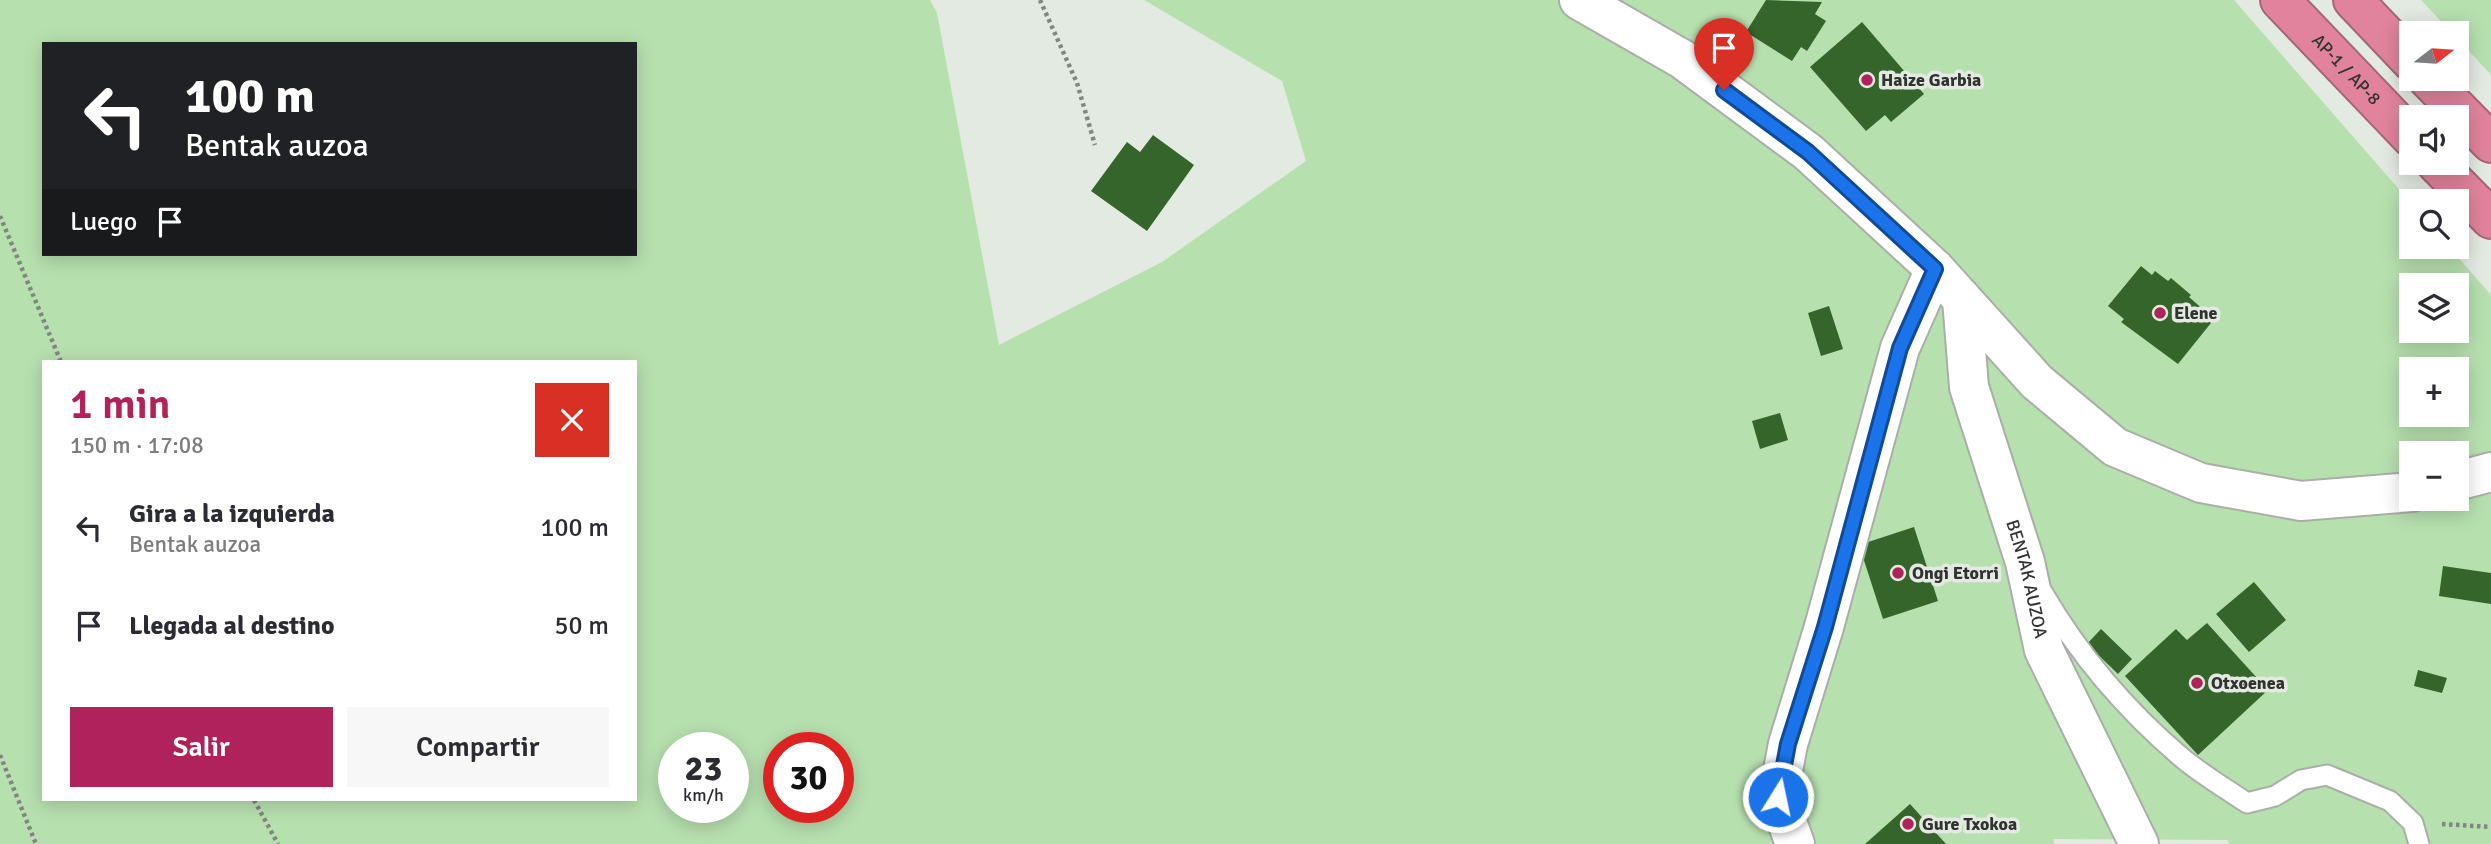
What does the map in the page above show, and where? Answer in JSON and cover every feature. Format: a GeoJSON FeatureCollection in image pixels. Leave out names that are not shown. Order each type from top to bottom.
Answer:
{"type":"FeatureCollection","features":[{"type":"Feature","properties":{"kind":"highway","name":"AP-1 / AP-8"},"geometry":{"type":"LineString","coordinates":[[2280,0],[2399,124]]}},
{"type":"Feature","properties":{"kind":"highway"},"geometry":{"type":"LineString","coordinates":[[2353,0],[2399,48]]}},
{"type":"Feature","properties":{"kind":"highway"},"geometry":{"type":"LineString","coordinates":[[2440,91],[2491,143]]}},
{"type":"Feature","properties":{"kind":"highway"},"geometry":{"type":"LineString","coordinates":[[2448,175],[2491,219]]}},
{"type":"Feature","properties":{"kind":"street"},"geometry":{"type":"LineString","coordinates":[[1579,0],[1682,59],[1808,152],[1935,269],[2037,382],[2115,447],[2201,483],[2301,501],[2399,493]]}},
{"type":"Feature","properties":{"kind":"street"},"geometry":{"type":"LineString","coordinates":[[1795,844],[1778,797],[1788,744],[1825,627],[1900,348],[1935,269]]}},
{"type":"Feature","properties":{"kind":"street","name":"BENTAK AUZOA"},"geometry":{"type":"LineString","coordinates":[[1962,299],[1969,387],[2025,562],[2044,649],[2139,844]]}},
{"type":"Feature","properties":{"kind":"street"},"geometry":{"type":"LineString","coordinates":[[2469,478],[2491,472]]}},
{"type":"Feature","properties":{"kind":"lane"},"geometry":{"type":"LineString","coordinates":[[2025,562],[2067,635],[2121,699],[2182,758],[2247,803],[2275,796],[2301,779],[2327,775],[2390,801],[2413,823],[2419,844]]}},
{"type":"Feature","properties":{"kind":"path"},"geometry":{"type":"LineString","coordinates":[[1040,0],[1049,14],[1077,83],[1095,145]]}},
{"type":"Feature","properties":{"kind":"path"},"geometry":{"type":"LineString","coordinates":[[0,216],[60,360]]}},
{"type":"Feature","properties":{"kind":"path"},"geometry":{"type":"LineString","coordinates":[[0,755],[36,844]]}},
{"type":"Feature","properties":{"kind":"path"},"geometry":{"type":"LineString","coordinates":[[255,801],[278,844]]}},
{"type":"Feature","properties":{"kind":"path"},"geometry":{"type":"LineString","coordinates":[[2413,823],[2491,827]]}},
{"type":"Feature","properties":{"kind":"green space"},"geometry":{"type":"Polygon","coordinates":[[[0,0],[930,0],[937,13],[999,345],[1162,262],[1306,161],[1282,81],[1144,0],[2234,0],[2399,189],[2399,259],[2460,259],[2491,295],[2491,844],[2229,844],[2228,840],[2053,839],[2054,844],[0,844],[0,0]]]}},
{"type":"Feature","properties":{"kind":"green space"},"geometry":{"type":"Polygon","coordinates":[[[2421,0],[2491,0],[2491,75],[2469,51],[2469,21],[2441,21],[2421,0]]]}},
{"type":"Feature","properties":{"kind":"building"},"geometry":{"type":"Polygon","coordinates":[[[1766,0],[1822,2],[1815,14],[1826,21],[1807,51],[1801,47],[1792,61],[1746,32],[1766,0]]]}},
{"type":"Feature","properties":{"kind":"building","name":"Haize Garbia"},"geometry":{"type":"Polygon","coordinates":[[[1862,22],[1924,94],[1891,122],[1885,115],[1866,131],[1810,67],[1862,22]]]}},
{"type":"Feature","properties":{"kind":"building"},"geometry":{"type":"Polygon","coordinates":[[[1153,135],[1194,165],[1147,231],[1091,191],[1127,142],[1140,152],[1153,135]]]}},
{"type":"Feature","properties":{"kind":"building","name":"Elene"},"geometry":{"type":"Polygon","coordinates":[[[2141,266],[2152,275],[2155,271],[2168,281],[2171,278],[2191,295],[2189,297],[2205,311],[2201,316],[2211,323],[2178,364],[2121,322],[2124,319],[2108,306],[2141,266]]]}},
{"type":"Feature","properties":{"kind":"building"},"geometry":{"type":"Polygon","coordinates":[[[1829,306],[1843,349],[1821,356],[1808,313],[1829,306]]]}},
{"type":"Feature","properties":{"kind":"building"},"geometry":{"type":"Polygon","coordinates":[[[1780,413],[1788,440],[1760,449],[1752,421],[1780,413]]]}},
{"type":"Feature","properties":{"kind":"building","name":"Ongi Etorri"},"geometry":{"type":"Polygon","coordinates":[[[1914,527],[1938,601],[1883,619],[1859,545],[1914,527]]]}},
{"type":"Feature","properties":{"kind":"building"},"geometry":{"type":"Polygon","coordinates":[[[2443,566],[2491,573],[2491,604],[2439,596],[2443,566]]]}},
{"type":"Feature","properties":{"kind":"building"},"geometry":{"type":"Polygon","coordinates":[[[2254,582],[2286,620],[2249,652],[2216,614],[2254,582]]]}},
{"type":"Feature","properties":{"kind":"building","name":"Otxoenea"},"geometry":{"type":"Polygon","coordinates":[[[2207,623],[2268,690],[2198,755],[2125,676],[2176,629],[2187,640],[2207,623]]]}},
{"type":"Feature","properties":{"kind":"building"},"geometry":{"type":"Polygon","coordinates":[[[2101,629],[2132,659],[2118,674],[2087,644],[2101,629]]]}},
{"type":"Feature","properties":{"kind":"building"},"geometry":{"type":"Polygon","coordinates":[[[2418,670],[2447,678],[2442,693],[2414,686],[2418,670]]]}},
{"type":"Feature","properties":{"kind":"building","name":"Gure Txokoa"},"geometry":{"type":"Polygon","coordinates":[[[1910,804],[1946,844],[1865,844],[1910,804]]]}},
{"type":"Feature","properties":{"kind":"place","name":"Haize Garbia"},"geometry":{"type":"Point","coordinates":[1867,80]}},
{"type":"Feature","properties":{"kind":"place","name":"Elene"},"geometry":{"type":"Point","coordinates":[2160,313]}},
{"type":"Feature","properties":{"kind":"place","name":"Ongi Etorri"},"geometry":{"type":"Point","coordinates":[1898,573]}},
{"type":"Feature","properties":{"kind":"place","name":"Otxoenea"},"geometry":{"type":"Point","coordinates":[2197,683]}},
{"type":"Feature","properties":{"kind":"place","name":"Gure Txokoa"},"geometry":{"type":"Point","coordinates":[1908,824]}},
{"type":"Feature","properties":{"kind":"route"},"geometry":{"type":"LineString","coordinates":[[1724,90],[1808,152],[1935,269],[1900,348],[1825,627],[1788,744],[1778,797]]}}]}
